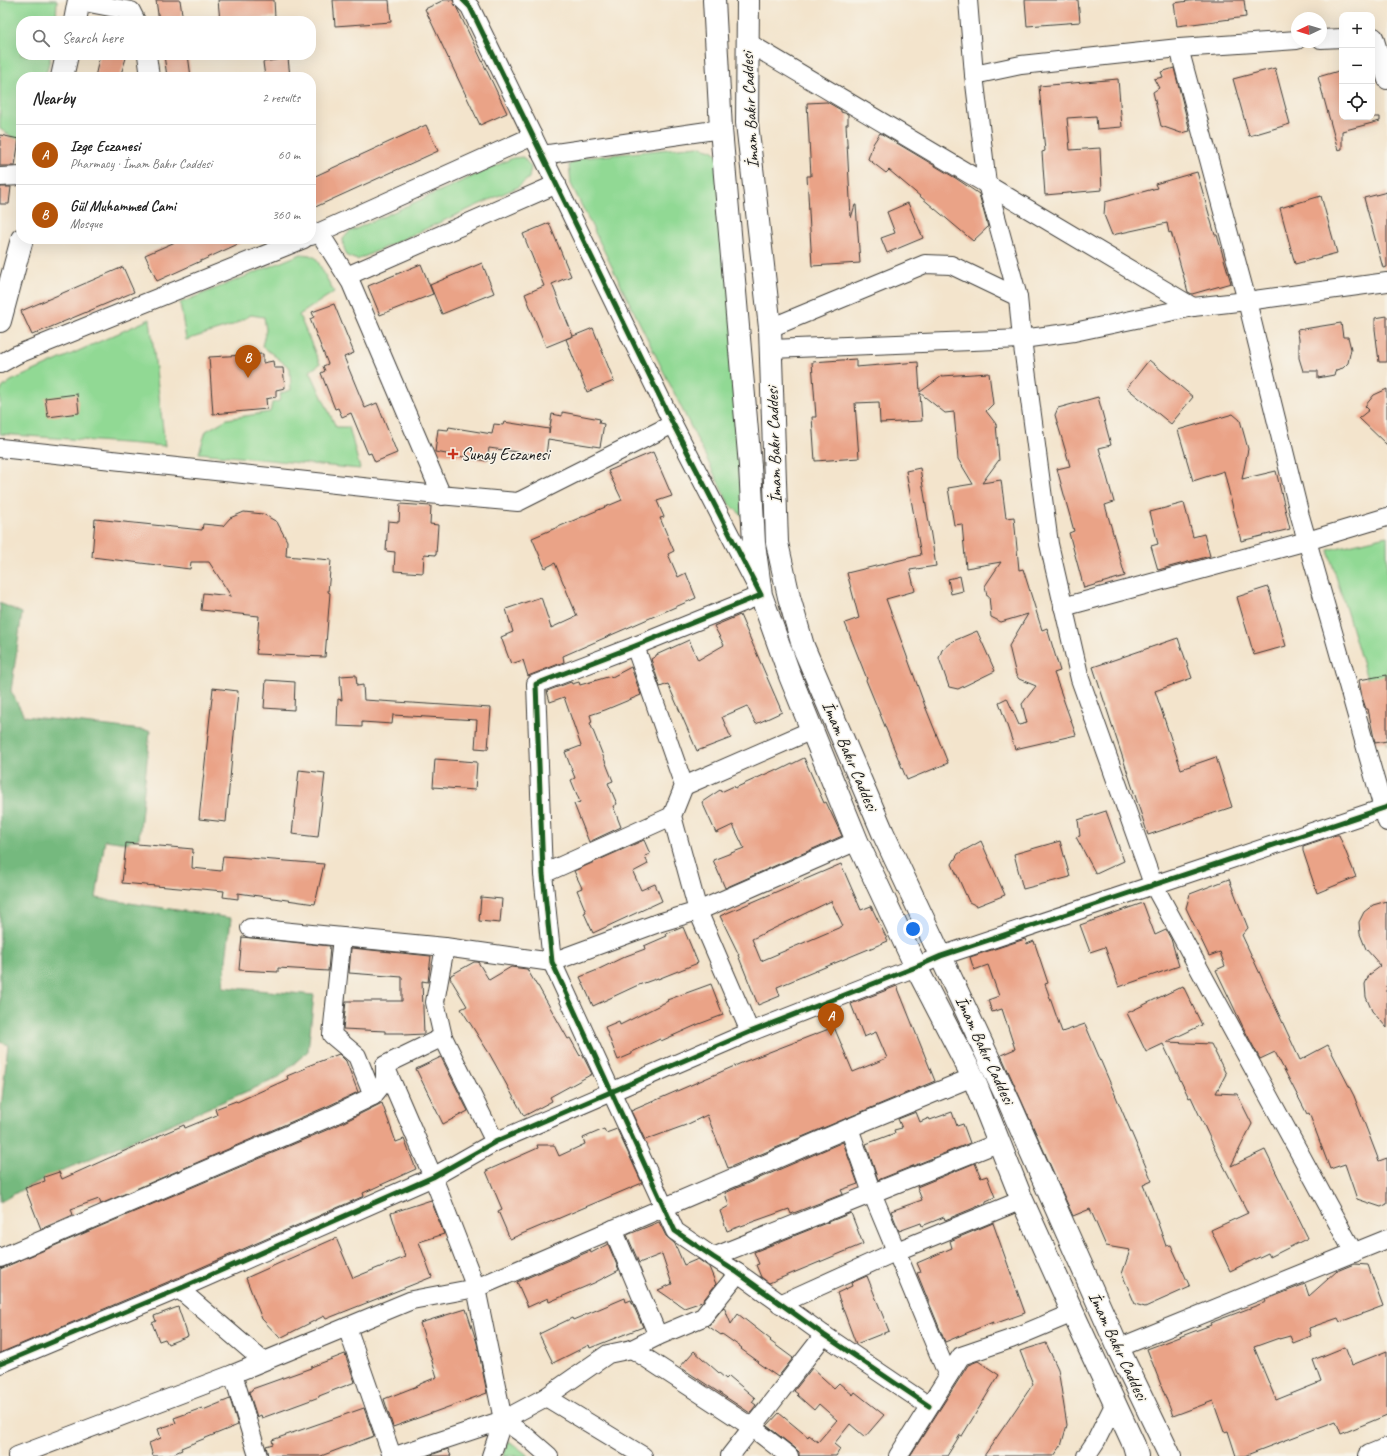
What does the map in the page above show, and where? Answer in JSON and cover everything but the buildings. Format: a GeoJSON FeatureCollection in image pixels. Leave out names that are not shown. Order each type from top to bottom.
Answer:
{"type":"FeatureCollection","features":[{"type":"Feature","properties":{"kind":"main road"},"geometry":{"type":"LineString","coordinates":[[714,0],[721,128],[750,466],[754,542],[761,595],[790,676],[857,841],[916,967],[973,1077],[998,1143],[1022,1200],[1134,1445],[1137,1456]]}},
{"type":"Feature","properties":{"kind":"main road","name":"İmam Bakır Caddesi"},"geometry":{"type":"LineString","coordinates":[[748,0],[747,123],[770,328],[777,543],[789,597],[803,646],[884,833],[1009,1102],[1118,1348],[1170,1456]]}},
{"type":"Feature","properties":{"kind":"main road"},"geometry":{"type":"LineString","coordinates":[[63,72],[66,60]]}},
{"type":"Feature","properties":{"kind":"main road"},"geometry":{"type":"LineString","coordinates":[[0,321],[21,244]]}},
{"type":"Feature","properties":{"kind":"main road"},"geometry":{"type":"LineString","coordinates":[[1370,1456],[1387,1449]]}},
{"type":"Feature","properties":{"kind":"street"},"geometry":{"type":"LineString","coordinates":[[463,0],[470,7],[673,424],[761,595],[536,684],[543,874],[552,962],[675,1231],[929,1406]]}},
{"type":"Feature","properties":{"kind":"street"},"geometry":{"type":"LineString","coordinates":[[968,0],[974,75],[987,184],[1018,297],[1022,339],[1049,544],[1080,679],[1153,884],[1354,1253]]}},
{"type":"Feature","properties":{"kind":"street"},"geometry":{"type":"LineString","coordinates":[[78,7],[131,12],[133,16]]}},
{"type":"Feature","properties":{"kind":"street"},"geometry":{"type":"LineString","coordinates":[[1378,37],[1387,80]]}},
{"type":"Feature","properties":{"kind":"street"},"geometry":{"type":"LineString","coordinates":[[1327,39],[1339,38]]}},
{"type":"Feature","properties":{"kind":"street"},"geometry":{"type":"LineString","coordinates":[[974,75],[1021,65],[1179,48],[1291,40]]}},
{"type":"Feature","properties":{"kind":"street"},"geometry":{"type":"LineString","coordinates":[[747,42],[1193,307]]}},
{"type":"Feature","properties":{"kind":"street"},"geometry":{"type":"LineString","coordinates":[[0,1364],[179,1290],[433,1177],[495,1142],[750,1032],[941,956],[1153,884],[1386,812],[1307,541],[1247,301],[1179,48]]}},
{"type":"Feature","properties":{"kind":"street"},"geometry":{"type":"LineString","coordinates":[[148,60],[149,72]]}},
{"type":"Feature","properties":{"kind":"street"},"geometry":{"type":"LineString","coordinates":[[542,155],[721,128]]}},
{"type":"Feature","properties":{"kind":"street"},"geometry":{"type":"LineString","coordinates":[[316,234],[533,136]]}},
{"type":"Feature","properties":{"kind":"street"},"geometry":{"type":"LineString","coordinates":[[0,177],[16,176]]}},
{"type":"Feature","properties":{"kind":"street"},"geometry":{"type":"LineString","coordinates":[[347,276],[557,184]]}},
{"type":"Feature","properties":{"kind":"street"},"geometry":{"type":"LineString","coordinates":[[0,364],[16,355],[291,244]]}},
{"type":"Feature","properties":{"kind":"street"},"geometry":{"type":"LineString","coordinates":[[312,244],[347,276],[351,283],[442,496]]}},
{"type":"Feature","properties":{"kind":"street"},"geometry":{"type":"LineString","coordinates":[[770,328],[925,264],[951,265],[1018,297]]}},
{"type":"Feature","properties":{"kind":"street"},"geometry":{"type":"LineString","coordinates":[[771,349],[1022,339],[1074,332],[1193,307],[1387,282]]}},
{"type":"Feature","properties":{"kind":"street"},"geometry":{"type":"LineString","coordinates":[[0,448],[442,496],[518,502],[673,424]]}},
{"type":"Feature","properties":{"kind":"street"},"geometry":{"type":"LineString","coordinates":[[1063,608],[1307,541],[1387,517]]}},
{"type":"Feature","properties":{"kind":"street"},"geometry":{"type":"LineString","coordinates":[[635,646],[684,786],[672,816],[698,911],[750,1032]]}},
{"type":"Feature","properties":{"kind":"street"},"geometry":{"type":"LineString","coordinates":[[684,786],[812,730]]}},
{"type":"Feature","properties":{"kind":"street"},"geometry":{"type":"LineString","coordinates":[[543,874],[672,816]]}},
{"type":"Feature","properties":{"kind":"street"},"geometry":{"type":"LineString","coordinates":[[250,928],[445,947],[552,962],[658,923],[698,911],[857,841]]}},
{"type":"Feature","properties":{"kind":"street"},"geometry":{"type":"LineString","coordinates":[[342,937],[332,1035],[358,1056],[373,1096]]}},
{"type":"Feature","properties":{"kind":"street"},"geometry":{"type":"LineString","coordinates":[[445,947],[435,1002],[443,1037],[495,1142]]}},
{"type":"Feature","properties":{"kind":"street"},"geometry":{"type":"LineString","coordinates":[[385,1065],[443,1037]]}},
{"type":"Feature","properties":{"kind":"street"},"geometry":{"type":"LineString","coordinates":[[0,1258],[332,1116],[373,1096],[385,1081],[385,1065]]}},
{"type":"Feature","properties":{"kind":"street"},"geometry":{"type":"LineString","coordinates":[[385,1065],[433,1177],[476,1288],[503,1420],[491,1456]]}},
{"type":"Feature","properties":{"kind":"street"},"geometry":{"type":"LineString","coordinates":[[17,1456],[233,1374],[412,1300],[476,1288],[849,1128],[973,1077]]}},
{"type":"Feature","properties":{"kind":"street"},"geometry":{"type":"LineString","coordinates":[[849,1128],[872,1192],[948,1376]]}},
{"type":"Feature","properties":{"kind":"street"},"geometry":{"type":"LineString","coordinates":[[713,1257],[872,1192],[998,1143]]}},
{"type":"Feature","properties":{"kind":"street"},"geometry":{"type":"LineString","coordinates":[[780,1304],[897,1251],[1022,1200]]}},
{"type":"Feature","properties":{"kind":"street"},"geometry":{"type":"LineString","coordinates":[[613,1229],[658,1336]]}},
{"type":"Feature","properties":{"kind":"street"},"geometry":{"type":"LineString","coordinates":[[1118,1348],[1387,1239]]}},
{"type":"Feature","properties":{"kind":"street"},"geometry":{"type":"LineString","coordinates":[[395,1456],[503,1420],[546,1397],[608,1354],[632,1349],[703,1316],[738,1273]]}},
{"type":"Feature","properties":{"kind":"street"},"geometry":{"type":"LineString","coordinates":[[179,1290],[263,1361]]}},
{"type":"Feature","properties":{"kind":"street"},"geometry":{"type":"LineString","coordinates":[[898,1456],[961,1356],[1011,1339],[1073,1314]]}},
{"type":"Feature","properties":{"kind":"street"},"geometry":{"type":"LineString","coordinates":[[347,1327],[392,1456]]}},
{"type":"Feature","properties":{"kind":"street"},"geometry":{"type":"LineString","coordinates":[[730,1456],[824,1335]]}},
{"type":"Feature","properties":{"kind":"street"},"geometry":{"type":"LineString","coordinates":[[632,1349],[753,1428],[789,1456]]}},
{"type":"Feature","properties":{"kind":"street"},"geometry":{"type":"LineString","coordinates":[[233,1374],[258,1456]]}},
{"type":"Feature","properties":{"kind":"street"},"geometry":{"type":"LineString","coordinates":[[546,1397],[643,1456]]}},
{"type":"Feature","properties":{"kind":"street"},"geometry":{"type":"LineString","coordinates":[[1086,1456],[1096,1441],[1115,1403]]}},
{"type":"Feature","properties":{"kind":"street"},"geometry":{"type":"LineString","coordinates":[[503,1420],[527,1437],[549,1456]]}},
{"type":"Feature","properties":{"kind":"green space"},"geometry":{"type":"Polygon","coordinates":[[[0,0],[57,0],[56,16],[16,16],[16,60],[50,60],[46,72],[16,72],[16,140],[0,129],[0,0]]]}},
{"type":"Feature","properties":{"kind":"green space"},"geometry":{"type":"Polygon","coordinates":[[[698,146],[712,150],[725,159],[744,517],[729,504],[571,184],[569,165],[581,158],[698,146]]]}},
{"type":"Feature","properties":{"kind":"green space"},"geometry":{"type":"Polygon","coordinates":[[[523,157],[531,167],[529,178],[518,187],[357,260],[347,256],[343,239],[349,232],[513,158],[523,157]]]}},
{"type":"Feature","properties":{"kind":"green space"},"geometry":{"type":"Polygon","coordinates":[[[301,254],[310,255],[316,258],[334,292],[299,315],[320,364],[310,371],[336,427],[349,427],[360,469],[199,453],[206,431],[227,419],[270,412],[272,403],[279,401],[281,393],[291,390],[290,368],[262,346],[266,330],[264,317],[251,315],[231,326],[186,340],[180,303],[301,254]]]}},
{"type":"Feature","properties":{"kind":"green space"},"geometry":{"type":"Polygon","coordinates":[[[150,319],[165,446],[0,434],[0,392],[3,387],[11,381],[150,319]]]}},
{"type":"Feature","properties":{"kind":"green space"},"geometry":{"type":"Polygon","coordinates":[[[1387,536],[1387,745],[1328,550],[1387,536]]]}},
{"type":"Feature","properties":{"kind":"green space"},"geometry":{"type":"Polygon","coordinates":[[[0,603],[22,613],[11,691],[24,716],[150,731],[139,838],[126,843],[105,840],[96,898],[231,918],[223,987],[314,995],[308,1051],[278,1078],[59,1172],[0,1202],[1,1107],[8,1045],[0,1042],[0,603]]]}},
{"type":"Feature","properties":{"kind":"green space"},"geometry":{"type":"Polygon","coordinates":[[[509,1441],[529,1456],[503,1456],[509,1441]]]}},
{"type":"Feature","properties":{"kind":"cycle path"},"geometry":{"type":"LineString","coordinates":[[463,0],[470,7],[673,424],[761,595],[536,684],[543,874],[552,962],[675,1231],[929,1406]]}},
{"type":"Feature","properties":{"kind":"cycle path"},"geometry":{"type":"LineString","coordinates":[[0,1364],[179,1289],[433,1177],[495,1142],[750,1032],[941,956],[1387,807]]}},
{"type":"Feature","properties":{"kind":"place","name":"Gül Muhammed Cami"},"geometry":{"type":"Point","coordinates":[248,378]}},
{"type":"Feature","properties":{"kind":"place","name":"Sunay Eczanesi"},"geometry":{"type":"Point","coordinates":[453,454]}},
{"type":"Feature","properties":{"kind":"place","name":"Izge Eczanesi"},"geometry":{"type":"Point","coordinates":[831,1036]}}]}
